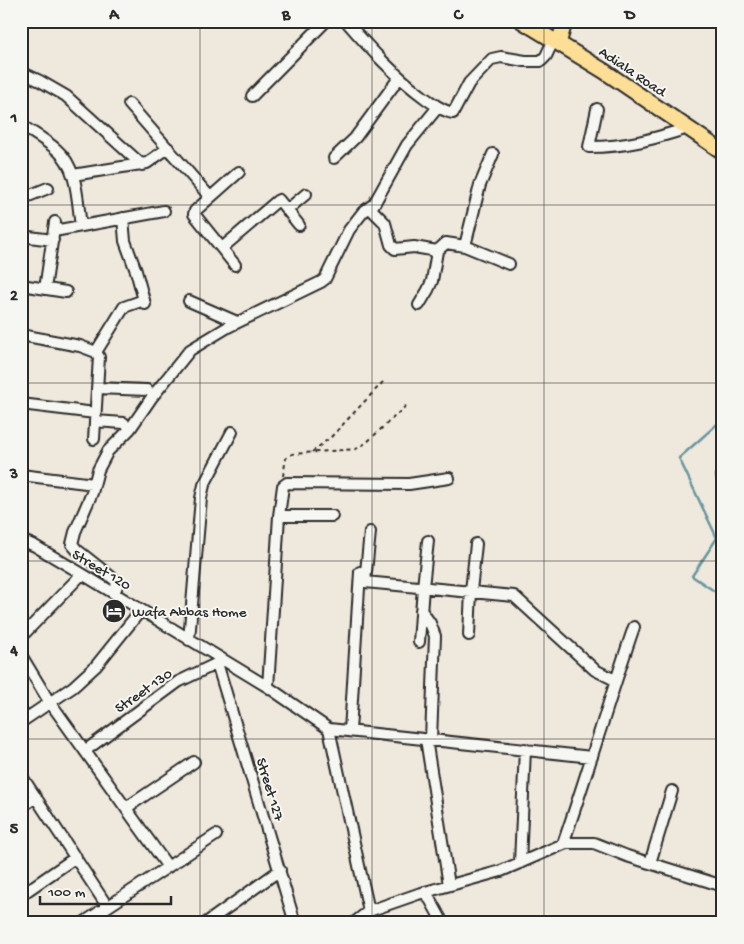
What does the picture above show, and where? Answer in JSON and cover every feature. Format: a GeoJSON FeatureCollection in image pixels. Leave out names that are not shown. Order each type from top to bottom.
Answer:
{"type":"FeatureCollection","features":[{"type":"Feature","properties":{"kind":"main road","name":"Adiala Road"},"geometry":{"type":"LineString","coordinates":[[522,21],[560,34],[604,70],[723,152]]}},
{"type":"Feature","properties":{"kind":"main road","name":"Adiala Road"},"geometry":{"type":"LineString","coordinates":[[540,21],[608,62],[723,141]]}},
{"type":"Feature","properties":{"kind":"street"},"geometry":{"type":"LineString","coordinates":[[252,96],[326,21]]}},
{"type":"Feature","properties":{"kind":"street"},"geometry":{"type":"LineString","coordinates":[[346,21],[399,78],[438,107],[452,114],[469,83],[492,59],[501,57],[525,61],[541,61],[560,34]]}},
{"type":"Feature","properties":{"kind":"street"},"geometry":{"type":"LineString","coordinates":[[21,72],[66,96],[142,164]]}},
{"type":"Feature","properties":{"kind":"street"},"geometry":{"type":"LineString","coordinates":[[334,158],[354,138],[399,78]]}},
{"type":"Feature","properties":{"kind":"street"},"geometry":{"type":"LineString","coordinates":[[129,104],[210,197]]}},
{"type":"Feature","properties":{"kind":"street"},"geometry":{"type":"LineString","coordinates":[[114,593],[117,586],[115,580],[76,550],[72,544],[98,470],[111,446],[130,428],[190,350],[236,322],[325,279],[349,230],[363,212],[370,208],[407,145],[438,107]]}},
{"type":"Feature","properties":{"kind":"street"},"geometry":{"type":"LineString","coordinates":[[597,109],[589,147],[613,147],[638,143],[688,128]]}},
{"type":"Feature","properties":{"kind":"street"},"geometry":{"type":"LineString","coordinates":[[21,126],[57,150],[70,166],[81,226]]}},
{"type":"Feature","properties":{"kind":"street"},"geometry":{"type":"LineString","coordinates":[[73,175],[147,163],[168,148]]}},
{"type":"Feature","properties":{"kind":"street"},"geometry":{"type":"LineString","coordinates":[[465,246],[480,185],[493,154]]}},
{"type":"Feature","properties":{"kind":"street"},"geometry":{"type":"LineString","coordinates":[[235,265],[194,214],[210,197],[239,172]]}},
{"type":"Feature","properties":{"kind":"street"},"geometry":{"type":"LineString","coordinates":[[21,200],[48,188]]}},
{"type":"Feature","properties":{"kind":"street"},"geometry":{"type":"LineString","coordinates":[[287,210],[306,194]]}},
{"type":"Feature","properties":{"kind":"street"},"geometry":{"type":"LineString","coordinates":[[222,248],[279,200],[299,225]]}},
{"type":"Feature","properties":{"kind":"street"},"geometry":{"type":"LineString","coordinates":[[370,208],[385,223],[391,245],[395,249],[414,247],[437,251]]}},
{"type":"Feature","properties":{"kind":"street"},"geometry":{"type":"LineString","coordinates":[[21,236],[164,211]]}},
{"type":"Feature","properties":{"kind":"street"},"geometry":{"type":"LineString","coordinates":[[96,352],[124,307],[145,302],[125,241],[123,218]]}},
{"type":"Feature","properties":{"kind":"street"},"geometry":{"type":"LineString","coordinates":[[45,289],[54,231]]}},
{"type":"Feature","properties":{"kind":"street"},"geometry":{"type":"LineString","coordinates":[[419,305],[432,281],[437,251],[446,242],[465,246],[509,264]]}},
{"type":"Feature","properties":{"kind":"street"},"geometry":{"type":"LineString","coordinates":[[21,286],[66,292]]}},
{"type":"Feature","properties":{"kind":"street"},"geometry":{"type":"LineString","coordinates":[[189,302],[236,322]]}},
{"type":"Feature","properties":{"kind":"street"},"geometry":{"type":"LineString","coordinates":[[21,335],[70,344],[96,352],[99,357],[94,439]]}},
{"type":"Feature","properties":{"kind":"street"},"geometry":{"type":"LineString","coordinates":[[97,388],[148,390]]}},
{"type":"Feature","properties":{"kind":"street"},"geometry":{"type":"LineString","coordinates":[[21,404],[124,422]]}},
{"type":"Feature","properties":{"kind":"street"},"geometry":{"type":"LineString","coordinates":[[189,640],[201,498],[204,485],[232,432]]}},
{"type":"Feature","properties":{"kind":"street"},"geometry":{"type":"LineString","coordinates":[[21,475],[94,484]]}},
{"type":"Feature","properties":{"kind":"street"},"geometry":{"type":"LineString","coordinates":[[268,688],[279,516],[283,486],[288,483],[409,484],[448,478]]}},
{"type":"Feature","properties":{"kind":"street"},"geometry":{"type":"LineString","coordinates":[[279,516],[332,516]]}},
{"type":"Feature","properties":{"kind":"street"},"geometry":{"type":"LineString","coordinates":[[358,592],[365,582],[370,532]]}},
{"type":"Feature","properties":{"kind":"street","name":"Street 120"},"geometry":{"type":"LineString","coordinates":[[21,540],[35,546],[114,593],[189,640],[220,662],[268,688],[329,729]]}},
{"type":"Feature","properties":{"kind":"street"},"geometry":{"type":"LineString","coordinates":[[419,642],[428,541]]}},
{"type":"Feature","properties":{"kind":"street"},"geometry":{"type":"LineString","coordinates":[[469,635],[476,544]]}},
{"type":"Feature","properties":{"kind":"street"},"geometry":{"type":"LineString","coordinates":[[350,731],[361,558]]}},
{"type":"Feature","properties":{"kind":"street"},"geometry":{"type":"LineString","coordinates":[[22,637],[82,574]]}},
{"type":"Feature","properties":{"kind":"street"},"geometry":{"type":"LineString","coordinates":[[365,582],[514,596],[522,601],[595,670],[615,680]]}},
{"type":"Feature","properties":{"kind":"street"},"geometry":{"type":"LineString","coordinates":[[21,722],[73,687],[96,666],[141,610]]}},
{"type":"Feature","properties":{"kind":"street"},"geometry":{"type":"LineString","coordinates":[[421,610],[430,623],[435,636],[429,739],[449,885]]}},
{"type":"Feature","properties":{"kind":"street"},"geometry":{"type":"LineString","coordinates":[[563,844],[615,680],[634,627]]}},
{"type":"Feature","properties":{"kind":"street"},"geometry":{"type":"LineString","coordinates":[[21,655],[50,702],[168,867]]}},
{"type":"Feature","properties":{"kind":"street","name":"Street 130"},"geometry":{"type":"LineString","coordinates":[[86,750],[178,682],[220,662]]}},
{"type":"Feature","properties":{"kind":"street","name":"Street 127"},"geometry":{"type":"LineString","coordinates":[[220,662],[295,923]]}},
{"type":"Feature","properties":{"kind":"street"},"geometry":{"type":"LineString","coordinates":[[367,916],[329,729],[592,757]]}},
{"type":"Feature","properties":{"kind":"street"},"geometry":{"type":"LineString","coordinates":[[520,863],[525,749]]}},
{"type":"Feature","properties":{"kind":"street"},"geometry":{"type":"LineString","coordinates":[[126,808],[194,762]]}},
{"type":"Feature","properties":{"kind":"street"},"geometry":{"type":"LineString","coordinates":[[21,775],[76,857],[104,908],[108,923]]}},
{"type":"Feature","properties":{"kind":"street"},"geometry":{"type":"LineString","coordinates":[[650,863],[672,791]]}},
{"type":"Feature","properties":{"kind":"street"},"geometry":{"type":"LineString","coordinates":[[21,807],[36,797]]}},
{"type":"Feature","properties":{"kind":"street"},"geometry":{"type":"LineString","coordinates":[[83,923],[216,835]]}},
{"type":"Feature","properties":{"kind":"street"},"geometry":{"type":"LineString","coordinates":[[354,923],[426,892],[500,871],[563,844],[594,843],[723,886]]}},
{"type":"Feature","properties":{"kind":"street"},"geometry":{"type":"LineString","coordinates":[[21,895],[76,857]]}},
{"type":"Feature","properties":{"kind":"street"},"geometry":{"type":"LineString","coordinates":[[206,923],[280,870]]}},
{"type":"Feature","properties":{"kind":"street"},"geometry":{"type":"LineString","coordinates":[[426,892],[443,923]]}},
{"type":"Feature","properties":{"kind":"path"},"geometry":{"type":"LineString","coordinates":[[312,452],[331,437],[384,382]]}},
{"type":"Feature","properties":{"kind":"path"},"geometry":{"type":"LineString","coordinates":[[283,486],[286,458],[292,454],[356,449],[366,443],[409,403]]}},
{"type":"Feature","properties":{"kind":"waterway"},"geometry":{"type":"LineString","coordinates":[[723,264],[719,277],[723,295]]}},
{"type":"Feature","properties":{"kind":"waterway"},"geometry":{"type":"LineString","coordinates":[[723,419],[679,458],[717,538],[692,576],[723,597]]}},
{"type":"Feature","properties":{"kind":"place","name":"Wafa Abbas Home"},"geometry":{"type":"Point","coordinates":[114,611]}}]}
